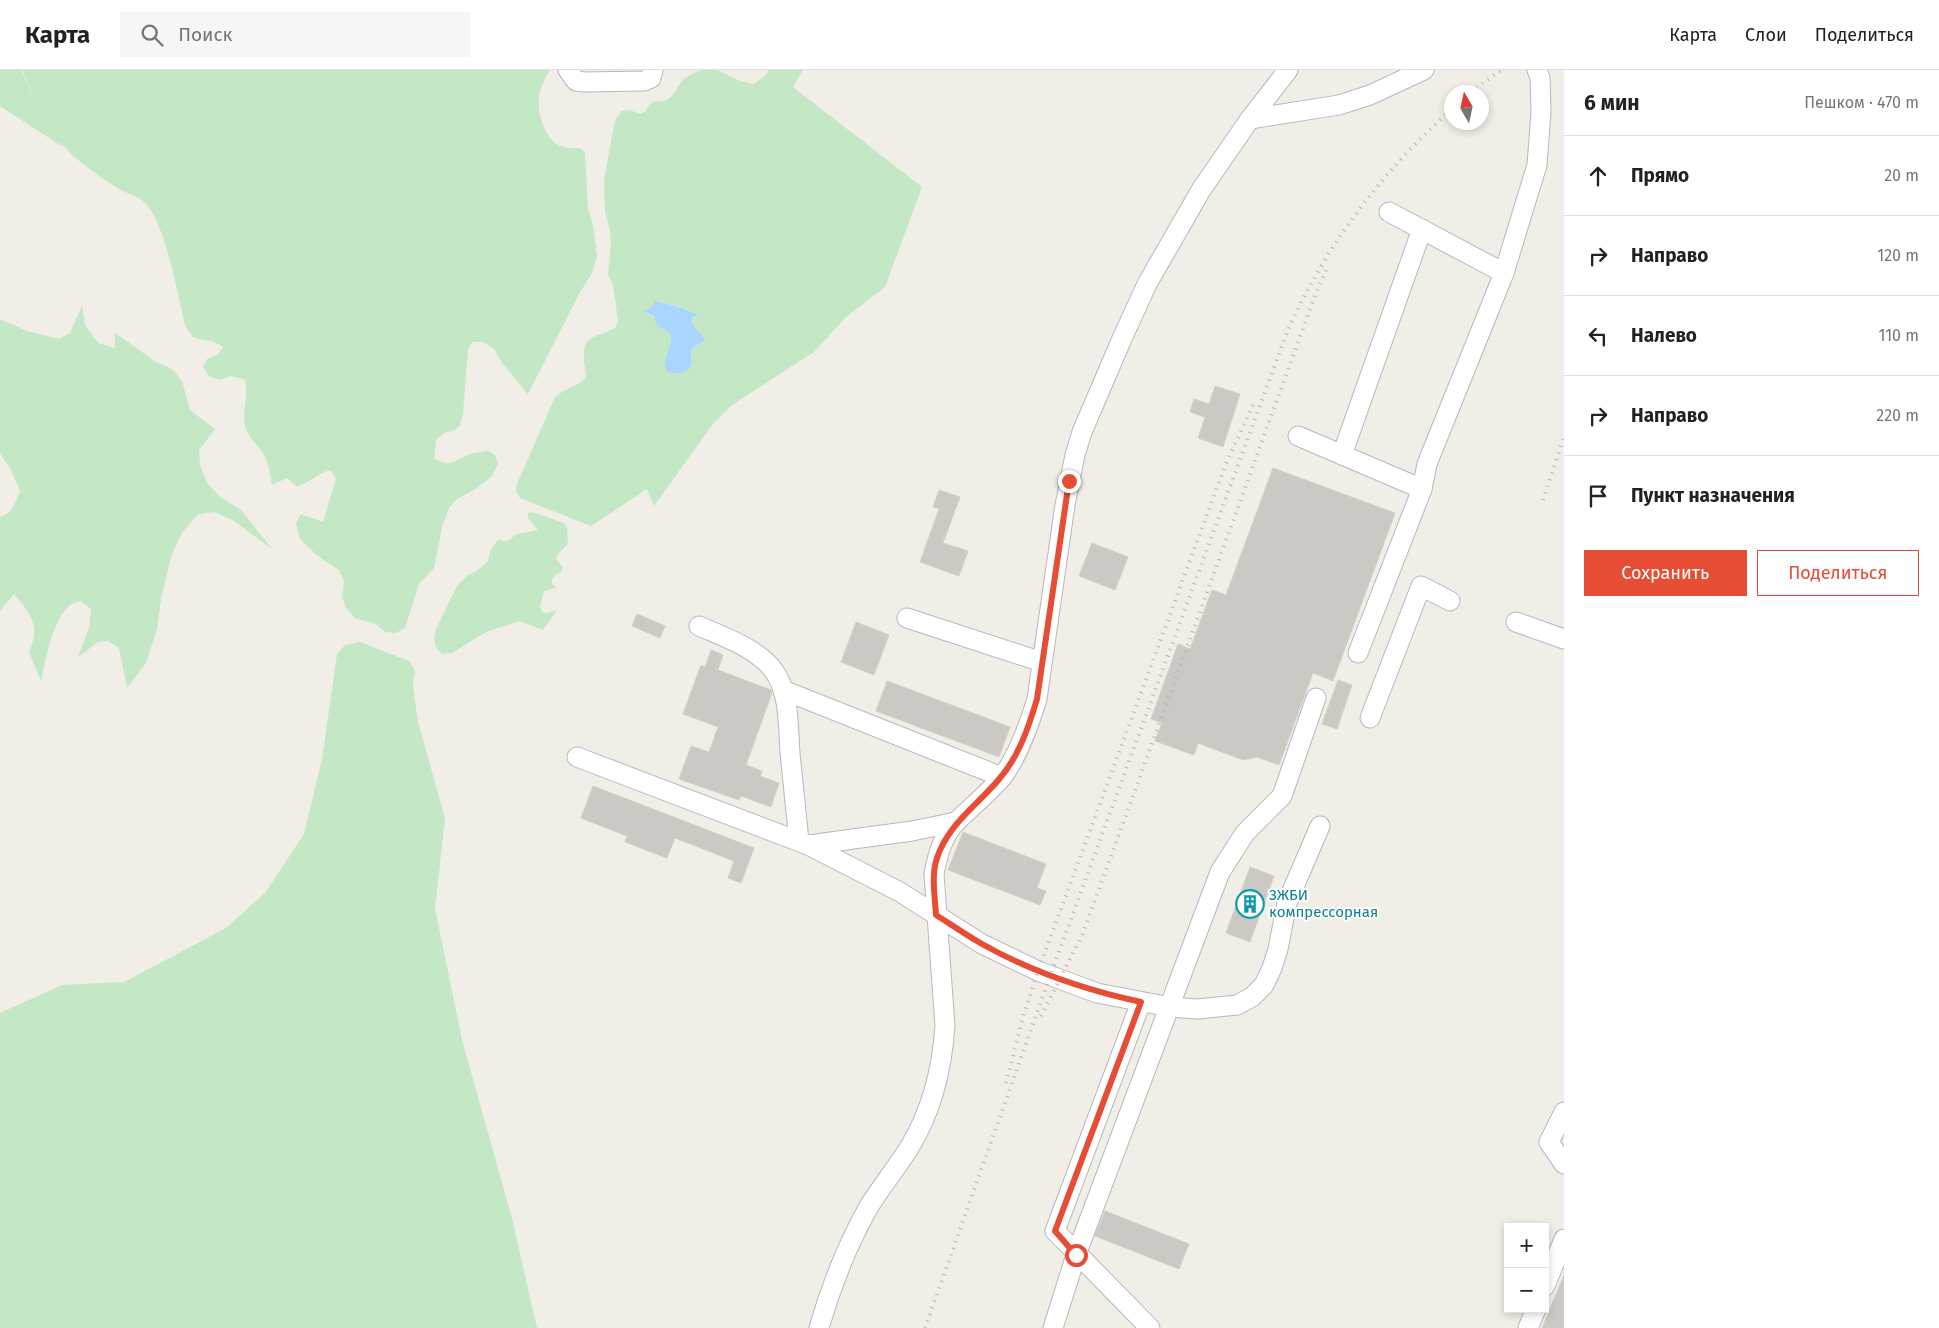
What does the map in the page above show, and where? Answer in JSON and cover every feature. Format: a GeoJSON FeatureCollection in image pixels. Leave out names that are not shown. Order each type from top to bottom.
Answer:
{"type":"FeatureCollection","features":[{"type":"Feature","properties":{"kind":"street"},"geometry":{"type":"LineString","coordinates":[[568,70],[576,81],[584,82],[644,82],[651,78],[653,70]]}},
{"type":"Feature","properties":{"kind":"street"},"geometry":{"type":"LineString","coordinates":[[819,1328],[829,1294],[857,1229],[919,1131],[937,1083],[945,1026],[936,915],[934,874],[936,858],[956,822],[1002,777],[1012,763],[1030,721],[1037,699],[1065,505],[1075,455],[1082,432],[1120,341],[1147,284],[1201,190],[1250,119],[1288,70]]}},
{"type":"Feature","properties":{"kind":"street"},"geometry":{"type":"LineString","coordinates":[[1250,119],[1339,105],[1370,95],[1424,70]]}},
{"type":"Feature","properties":{"kind":"street"},"geometry":{"type":"LineString","coordinates":[[1358,653],[1422,489],[1427,464],[1504,273],[1536,164],[1541,112],[1540,78],[1537,70]]}},
{"type":"Feature","properties":{"kind":"street"},"geometry":{"type":"LineString","coordinates":[[1389,212],[1504,273]]}},
{"type":"Feature","properties":{"kind":"street"},"geometry":{"type":"LineString","coordinates":[[1342,455],[1422,229]]}},
{"type":"Feature","properties":{"kind":"street"},"geometry":{"type":"LineString","coordinates":[[1298,436],[1422,489]]}},
{"type":"Feature","properties":{"kind":"street"},"geometry":{"type":"LineString","coordinates":[[1370,718],[1421,586],[1450,601]]}},
{"type":"Feature","properties":{"kind":"street"},"geometry":{"type":"LineString","coordinates":[[907,618],[1042,662]]}},
{"type":"Feature","properties":{"kind":"street"},"geometry":{"type":"LineString","coordinates":[[1516,622],[1564,639]]}},
{"type":"Feature","properties":{"kind":"street"},"geometry":{"type":"LineString","coordinates":[[699,626],[732,640],[761,659],[773,670],[780,681],[783,690],[804,843]]}},
{"type":"Feature","properties":{"kind":"street"},"geometry":{"type":"LineString","coordinates":[[783,690],[1002,777]]}},
{"type":"Feature","properties":{"kind":"street"},"geometry":{"type":"LineString","coordinates":[[1053,1328],[1076,1255],[1220,872],[1245,833],[1282,796],[1316,698]]}},
{"type":"Feature","properties":{"kind":"street"},"geometry":{"type":"LineString","coordinates":[[577,757],[804,843],[892,887],[982,944],[1038,971],[1098,992],[1170,1007],[1198,1009],[1237,1005],[1252,997],[1264,984],[1278,949],[1287,903],[1320,826]]}},
{"type":"Feature","properties":{"kind":"street"},"geometry":{"type":"LineString","coordinates":[[804,843],[912,831],[956,822]]}},
{"type":"Feature","properties":{"kind":"street"},"geometry":{"type":"LineString","coordinates":[[1141,1002],[1055,1231],[1076,1255],[1150,1328]]}},
{"type":"Feature","properties":{"kind":"street"},"geometry":{"type":"LineString","coordinates":[[1564,1112],[1549,1142],[1564,1164]]}},
{"type":"Feature","properties":{"kind":"street"},"geometry":{"type":"LineString","coordinates":[[1549,1276],[1564,1239]]}},
{"type":"Feature","properties":{"kind":"street"},"geometry":{"type":"LineString","coordinates":[[1528,1328],[1534,1313]]}},
{"type":"Feature","properties":{"kind":"green space"},"geometry":{"type":"Polygon","coordinates":[[[0,70],[21,70],[39,110],[22,70],[550,70],[540,92],[539,107],[542,122],[545,130],[558,145],[565,148],[581,148],[585,153],[588,209],[593,225],[597,256],[592,273],[579,294],[528,394],[502,363],[494,349],[483,342],[472,342],[468,349],[463,414],[460,425],[455,430],[444,433],[436,440],[434,458],[444,463],[451,463],[470,454],[489,451],[495,455],[498,464],[492,476],[477,488],[457,499],[449,508],[442,527],[434,568],[419,584],[405,628],[396,633],[385,632],[376,624],[355,618],[346,608],[342,597],[344,581],[339,570],[318,556],[300,539],[296,523],[301,514],[323,522],[336,478],[330,470],[297,487],[287,478],[272,485],[266,458],[249,436],[244,422],[246,385],[244,379],[231,376],[220,380],[210,377],[203,367],[207,359],[218,354],[223,347],[212,341],[193,337],[185,325],[166,245],[154,215],[147,205],[96,174],[64,147],[59,140],[63,147],[0,106],[0,70]]]}},
{"type":"Feature","properties":{"kind":"green space"},"geometry":{"type":"Polygon","coordinates":[[[701,70],[717,70],[740,81],[754,84],[766,75],[769,70],[803,70],[793,87],[922,187],[885,287],[845,318],[814,352],[732,405],[712,425],[654,506],[647,489],[591,526],[520,498],[516,492],[517,484],[555,397],[586,378],[584,350],[588,341],[615,328],[618,321],[613,284],[608,275],[611,245],[605,211],[604,180],[615,120],[622,111],[630,110],[640,114],[646,111],[653,101],[669,99],[683,80],[701,70]],[[654,306],[643,311],[657,319],[670,332],[672,342],[665,356],[692,358],[691,352],[693,347],[702,343],[702,335],[695,329],[692,323],[692,317],[698,316],[654,306]]]}},
{"type":"Feature","properties":{"kind":"green space"},"geometry":{"type":"Polygon","coordinates":[[[82,306],[85,325],[98,343],[115,348],[115,333],[156,362],[172,369],[182,381],[190,410],[215,429],[199,450],[200,465],[207,483],[220,497],[241,510],[272,549],[234,521],[215,512],[198,514],[181,534],[171,557],[161,599],[157,629],[146,663],[127,688],[119,648],[108,641],[98,642],[78,657],[89,628],[91,609],[81,601],[70,605],[54,630],[41,681],[29,652],[34,635],[34,627],[29,614],[14,594],[0,611],[0,517],[11,510],[20,491],[11,470],[0,453],[0,319],[27,331],[59,339],[70,333],[82,306]]]}},
{"type":"Feature","properties":{"kind":"green space"},"geometry":{"type":"Polygon","coordinates":[[[532,512],[564,523],[567,527],[568,544],[558,554],[556,559],[563,567],[561,572],[552,579],[552,584],[556,588],[544,591],[540,606],[542,612],[547,613],[557,610],[543,630],[520,621],[486,632],[452,653],[442,654],[436,648],[434,638],[436,629],[457,586],[468,575],[477,571],[488,561],[490,551],[498,540],[507,541],[517,534],[538,530],[528,518],[528,513],[532,512]]]}},
{"type":"Feature","properties":{"kind":"green space"},"geometry":{"type":"Polygon","coordinates":[[[360,642],[409,661],[415,671],[413,686],[418,722],[445,818],[435,908],[462,1040],[512,1218],[537,1328],[0,1328],[0,1013],[62,985],[124,982],[226,928],[265,893],[304,834],[322,759],[337,654],[345,645],[360,642]]]}},
{"type":"Feature","properties":{"kind":"water"},"geometry":{"type":"Polygon","coordinates":[[[656,301],[684,309],[699,316],[692,317],[692,321],[694,327],[705,339],[702,343],[693,347],[691,352],[692,364],[681,373],[667,371],[665,364],[670,345],[670,335],[666,330],[657,327],[654,316],[642,311],[650,309],[656,301]]]}},
{"type":"Feature","properties":{"kind":"building"},"geometry":{"type":"Polygon","coordinates":[[[1215,386],[1240,394],[1223,447],[1198,438],[1205,417],[1190,412],[1194,399],[1209,404],[1215,386]]]}},
{"type":"Feature","properties":{"kind":"building"},"geometry":{"type":"Polygon","coordinates":[[[1273,468],[1395,513],[1333,681],[1313,673],[1279,765],[1257,757],[1243,760],[1198,743],[1194,755],[1155,741],[1162,723],[1151,719],[1178,644],[1190,649],[1212,590],[1226,595],[1273,468]]]}},
{"type":"Feature","properties":{"kind":"building"},"geometry":{"type":"Polygon","coordinates":[[[939,490],[960,497],[943,543],[968,551],[959,576],[920,562],[939,509],[933,507],[939,490]]]}},
{"type":"Feature","properties":{"kind":"building"},"geometry":{"type":"Polygon","coordinates":[[[1092,543],[1128,557],[1115,590],[1079,576],[1092,543]]]}},
{"type":"Feature","properties":{"kind":"building"},"geometry":{"type":"Polygon","coordinates":[[[637,614],[665,626],[660,638],[632,626],[637,614]]]}},
{"type":"Feature","properties":{"kind":"building"},"geometry":{"type":"Polygon","coordinates":[[[856,622],[889,635],[874,675],[841,662],[856,622]]]}},
{"type":"Feature","properties":{"kind":"building"},"geometry":{"type":"Polygon","coordinates":[[[711,650],[723,655],[718,670],[771,690],[772,693],[746,765],[762,771],[760,776],[779,783],[771,807],[741,796],[739,800],[679,779],[691,746],[709,752],[718,727],[683,714],[701,665],[705,667],[711,650]]]}},
{"type":"Feature","properties":{"kind":"building"},"geometry":{"type":"Polygon","coordinates":[[[1338,680],[1352,685],[1337,729],[1322,724],[1338,680]]]}},
{"type":"Feature","properties":{"kind":"building"},"geometry":{"type":"Polygon","coordinates":[[[887,681],[1010,727],[999,757],[876,711],[887,681]]]}},
{"type":"Feature","properties":{"kind":"building"},"geometry":{"type":"Polygon","coordinates":[[[593,786],[754,848],[741,883],[728,878],[734,861],[675,838],[667,858],[625,842],[627,836],[581,818],[593,786]]]}},
{"type":"Feature","properties":{"kind":"building"},"geometry":{"type":"Polygon","coordinates":[[[963,832],[1046,864],[1037,888],[1046,891],[1040,905],[948,870],[963,832]]]}},
{"type":"Feature","properties":{"kind":"building","name":"ЗЖБИ компрессорная"},"geometry":{"type":"Polygon","coordinates":[[[1250,867],[1274,876],[1250,942],[1226,933],[1250,867]]]}},
{"type":"Feature","properties":{"kind":"building"},"geometry":{"type":"Polygon","coordinates":[[[1105,1211],[1189,1244],[1179,1269],[1095,1236],[1105,1211]]]}},
{"type":"Feature","properties":{"kind":"building"},"geometry":{"type":"Polygon","coordinates":[[[1564,1275],[1564,1328],[1542,1328],[1564,1275]]]}},
{"type":"Feature","properties":{"kind":"railway"},"geometry":{"type":"LineString","coordinates":[[1481,85],[1501,70]]}},
{"type":"Feature","properties":{"kind":"railway"},"geometry":{"type":"LineString","coordinates":[[925,1328],[1050,976],[1287,332],[1302,301],[1337,240],[1379,184],[1444,116]]}},
{"type":"Feature","properties":{"kind":"railway"},"geometry":{"type":"LineString","coordinates":[[1041,1016],[1083,933],[1316,293],[1327,269]]}},
{"type":"Feature","properties":{"kind":"railway"},"geometry":{"type":"LineString","coordinates":[[1006,1083],[1023,1017],[1038,971],[1225,466],[1253,405]]}},
{"type":"Feature","properties":{"kind":"railway"},"geometry":{"type":"LineString","coordinates":[[1543,500],[1564,437]]}},
{"type":"Feature","properties":{"kind":"place","name":"ЗЖБИ компрессорная"},"geometry":{"type":"Point","coordinates":[1250,904]}},
{"type":"Feature","properties":{"kind":"route"},"geometry":{"type":"LineString","coordinates":[[1069,481],[1037,699],[1030,721],[1012,763],[1002,777],[989,792],[956,822],[949,832],[936,858],[934,874],[936,915],[982,944],[1038,971],[1078,986],[1141,1002],[1055,1231],[1076,1255]]}}]}
